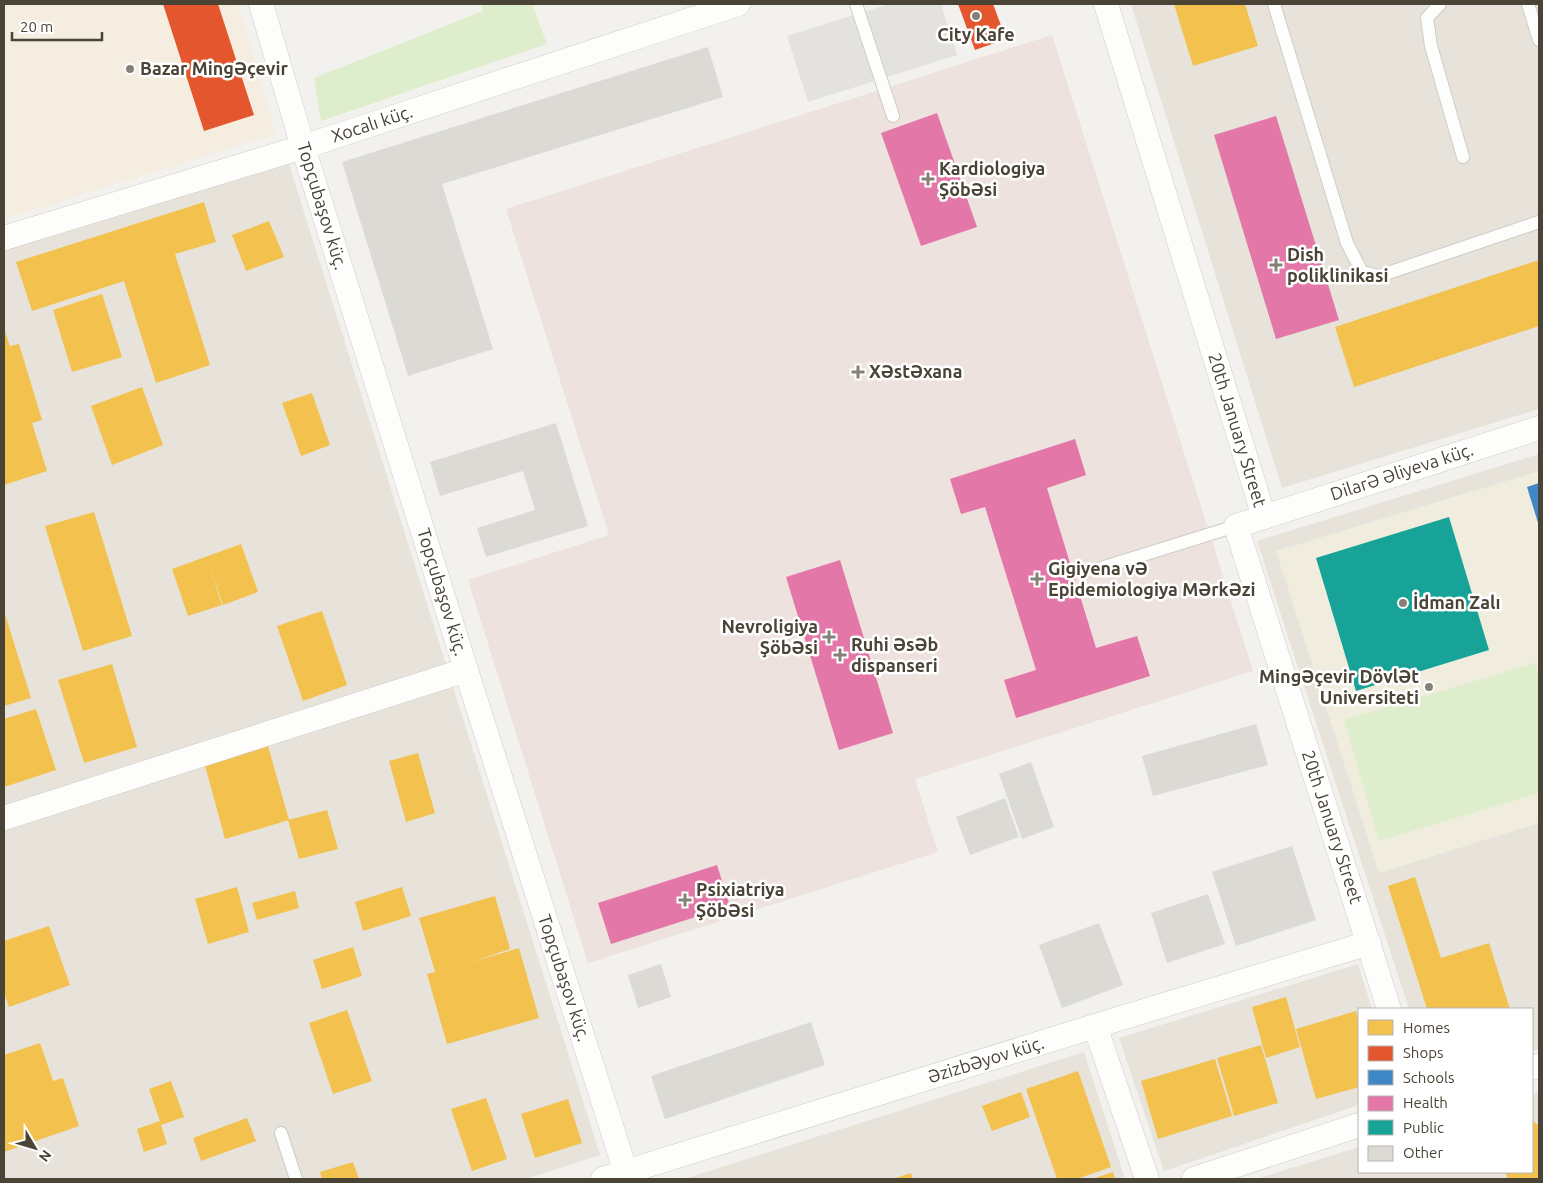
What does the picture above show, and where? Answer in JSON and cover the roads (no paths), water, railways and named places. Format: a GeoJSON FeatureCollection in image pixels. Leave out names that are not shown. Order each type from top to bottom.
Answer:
{"type":"FeatureCollection","features":[{"type":"Feature","properties":{"kind":"street","name":"Topçubaşov küç."},"geometry":{"type":"LineString","coordinates":[[261,4],[303,147],[466,670],[627,1176]]}},
{"type":"Feature","properties":{"kind":"street","name":"Xocalı küç."},"geometry":{"type":"LineString","coordinates":[[4,238],[303,147],[738,4]]}},
{"type":"Feature","properties":{"kind":"street","name":"20th January Street"},"geometry":{"type":"LineString","coordinates":[[1106,4],[1264,517],[1236,526],[1389,1008]]}},
{"type":"Feature","properties":{"kind":"street","name":"Dilarə Əliyeva küç."},"geometry":{"type":"LineString","coordinates":[[1264,517],[1539,428]]}},
{"type":"Feature","properties":{"kind":"street"},"geometry":{"type":"LineString","coordinates":[[4,818],[466,670]]}},
{"type":"Feature","properties":{"kind":"street","name":"Əzizbəyov küç."},"geometry":{"type":"LineString","coordinates":[[604,1179],[627,1176],[1095,1026],[1369,943]]}},
{"type":"Feature","properties":{"kind":"street"},"geometry":{"type":"LineString","coordinates":[[1095,1026],[1147,1179]]}},
{"type":"Feature","properties":{"kind":"street"},"geometry":{"type":"LineString","coordinates":[[1194,1179],[1358,1125]]}},
{"type":"Feature","properties":{"kind":"lane"},"geometry":{"type":"LineString","coordinates":[[856,4],[893,116]]}},
{"type":"Feature","properties":{"kind":"lane"},"geometry":{"type":"LineString","coordinates":[[1274,4],[1346,243],[1362,272],[1379,276],[1539,222]]}},
{"type":"Feature","properties":{"kind":"lane"},"geometry":{"type":"LineString","coordinates":[[1440,4],[1427,18],[1431,46],[1463,158]]}},
{"type":"Feature","properties":{"kind":"lane"},"geometry":{"type":"LineString","coordinates":[[1528,4],[1539,40]]}},
{"type":"Feature","properties":{"kind":"lane"},"geometry":{"type":"LineString","coordinates":[[1101,568],[1236,526]]}},
{"type":"Feature","properties":{"kind":"lane"},"geometry":{"type":"LineString","coordinates":[[281,1132],[296,1179]]}},
{"type":"Feature","properties":{"kind":"place","name":"City Kafe"},"geometry":{"type":"Point","coordinates":[976,16]}},
{"type":"Feature","properties":{"kind":"place","name":"Bazar Mingəçevir"},"geometry":{"type":"Point","coordinates":[130,69]}},
{"type":"Feature","properties":{"kind":"place","name":"Kardiologiya Şöbəsi"},"geometry":{"type":"Point","coordinates":[928,179]}},
{"type":"Feature","properties":{"kind":"place","name":"Dish poliklinikasi"},"geometry":{"type":"Point","coordinates":[1276,265]}},
{"type":"Feature","properties":{"kind":"place","name":"Xəstəxana"},"geometry":{"type":"Point","coordinates":[858,372]}},
{"type":"Feature","properties":{"kind":"place","name":"Gigiyena və Epidemiologiya Mərkəzi"},"geometry":{"type":"Point","coordinates":[1037,579]}},
{"type":"Feature","properties":{"kind":"place","name":"İdman Zalı"},"geometry":{"type":"Point","coordinates":[1403,603]}},
{"type":"Feature","properties":{"kind":"place","name":"Nevroligiya Şöbəsi"},"geometry":{"type":"Point","coordinates":[829,637]}},
{"type":"Feature","properties":{"kind":"place","name":"Ruhi əsəb dispanseri"},"geometry":{"type":"Point","coordinates":[840,655]}},
{"type":"Feature","properties":{"kind":"place","name":"Mingəçevir Dövlət Universiteti"},"geometry":{"type":"Point","coordinates":[1429,687]}},
{"type":"Feature","properties":{"kind":"place","name":"Psixiatriya Şöbəsi"},"geometry":{"type":"Point","coordinates":[685,900]}}]}
